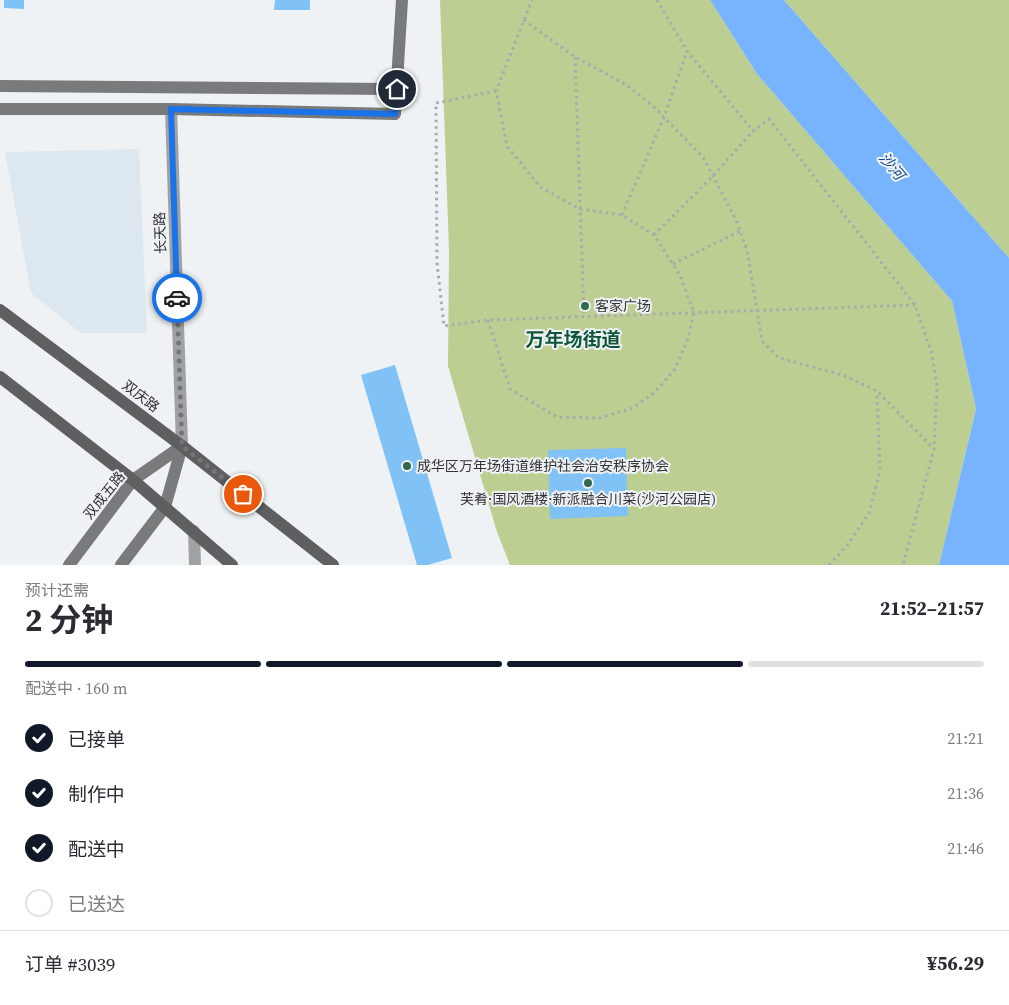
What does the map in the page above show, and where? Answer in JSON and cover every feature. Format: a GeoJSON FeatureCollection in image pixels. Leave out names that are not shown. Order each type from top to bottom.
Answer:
{"type":"FeatureCollection","features":[{"type":"Feature","properties":{"kind":"main road","name":"双庆路"},"geometry":{"type":"LineString","coordinates":[[0,310],[182,446],[333,565]]}},
{"type":"Feature","properties":{"kind":"main road"},"geometry":{"type":"LineString","coordinates":[[0,378],[133,480],[232,565]]}},
{"type":"Feature","properties":{"kind":"street"},"geometry":{"type":"LineString","coordinates":[[0,109],[171,109],[395,114],[402,0]]}},
{"type":"Feature","properties":{"kind":"street"},"geometry":{"type":"LineString","coordinates":[[0,86],[397,89]]}},
{"type":"Feature","properties":{"kind":"street","name":"长天路"},"geometry":{"type":"LineString","coordinates":[[171,109],[182,446]]}},
{"type":"Feature","properties":{"kind":"street"},"geometry":{"type":"LineString","coordinates":[[121,565],[166,507],[182,446]]}},
{"type":"Feature","properties":{"kind":"street","name":"双成五路"},"geometry":{"type":"LineString","coordinates":[[69,565],[133,480],[182,446]]}},
{"type":"Feature","properties":{"kind":"street"},"geometry":{"type":"LineString","coordinates":[[194,531],[194,565]]}},
{"type":"Feature","properties":{"kind":"path"},"geometry":{"type":"LineString","coordinates":[[488,320],[510,389],[557,417],[599,418],[633,408],[655,392],[675,369],[687,342],[694,313],[680,275],[654,235],[622,215],[580,209],[540,187],[507,146],[496,91],[532,0]]}},
{"type":"Feature","properties":{"kind":"path"},"geometry":{"type":"LineString","coordinates":[[657,0],[687,51],[753,131]]}},
{"type":"Feature","properties":{"kind":"path"},"geometry":{"type":"LineString","coordinates":[[524,20],[575,57],[625,84],[652,105],[703,157],[736,220],[747,250],[762,341],[779,358],[843,375],[877,391],[934,449]]}},
{"type":"Feature","properties":{"kind":"path"},"geometry":{"type":"LineString","coordinates":[[622,215],[664,118],[687,51]]}},
{"type":"Feature","properties":{"kind":"path"},"geometry":{"type":"LineString","coordinates":[[575,57],[584,317]]}},
{"type":"Feature","properties":{"kind":"path"},"geometry":{"type":"LineString","coordinates":[[496,91],[436,103],[438,263],[444,326],[488,320],[915,305]]}},
{"type":"Feature","properties":{"kind":"path"},"geometry":{"type":"LineString","coordinates":[[654,235],[712,177],[753,131],[769,119],[915,305],[931,351],[937,385],[934,449],[903,565]]}},
{"type":"Feature","properties":{"kind":"path"},"geometry":{"type":"LineString","coordinates":[[673,264],[740,231]]}},
{"type":"Feature","properties":{"kind":"path"},"geometry":{"type":"LineString","coordinates":[[829,565],[849,543],[869,512],[880,471],[877,391]]}},
{"type":"Feature","properties":{"kind":"shaded area"},"geometry":{"type":"Polygon","coordinates":[[[139,149],[147,333],[81,333],[31,293],[5,152],[139,149]]]}},
{"type":"Feature","properties":{"kind":"green space"},"geometry":{"type":"Polygon","coordinates":[[[440,0],[710,0],[757,74],[952,301],[976,409],[939,565],[510,565],[497,532],[448,366],[449,250],[440,0]]]}},
{"type":"Feature","properties":{"kind":"green space"},"geometry":{"type":"Polygon","coordinates":[[[784,0],[1009,0],[1009,258],[784,0]]]}},
{"type":"Feature","properties":{"kind":"water","name":"沙河"},"geometry":{"type":"Polygon","coordinates":[[[710,0],[784,0],[1009,258],[1009,565],[939,565],[976,409],[952,301],[757,74],[710,0]]]}},
{"type":"Feature","properties":{"kind":"building"},"geometry":{"type":"Polygon","coordinates":[[[4,0],[24,0],[24,9],[4,8],[4,0]]]}},
{"type":"Feature","properties":{"kind":"building"},"geometry":{"type":"Polygon","coordinates":[[[275,0],[310,0],[310,10],[274,10],[275,0]]]}},
{"type":"Feature","properties":{"kind":"building","name":"成华区万年场街道维护社会治安秩序协会"},"geometry":{"type":"Polygon","coordinates":[[[395,365],[452,558],[428,565],[417,565],[361,375],[395,365]]]}},
{"type":"Feature","properties":{"kind":"building","name":"芙肴·国风酒楼·新派融合川菜(沙河公园店)"},"geometry":{"type":"Polygon","coordinates":[[[626,448],[628,516],[550,519],[548,450],[626,448]]]}},
{"type":"Feature","properties":{"kind":"way so far"},"geometry":{"type":"LineString","coordinates":[[177,298],[182,446],[243,494]]}},
{"type":"Feature","properties":{"kind":"place","name":"客家广场"},"geometry":{"type":"Point","coordinates":[585,306]}},
{"type":"Feature","properties":{"kind":"place","name":"成华区万年场街道维护社会治安秩序协会"},"geometry":{"type":"Point","coordinates":[407,466]}},
{"type":"Feature","properties":{"kind":"place","name":"芙肴·国风酒楼·新派融合川菜(沙河公园店)"},"geometry":{"type":"Point","coordinates":[588,483]}},
{"type":"Feature","properties":{"kind":"district","name":"万年场街道"},"geometry":{"type":"Point","coordinates":[573,339]}},
{"type":"Feature","properties":{"kind":"route"},"geometry":{"type":"LineString","coordinates":[[177,298],[171,109],[395,114],[397,89]]}}]}
